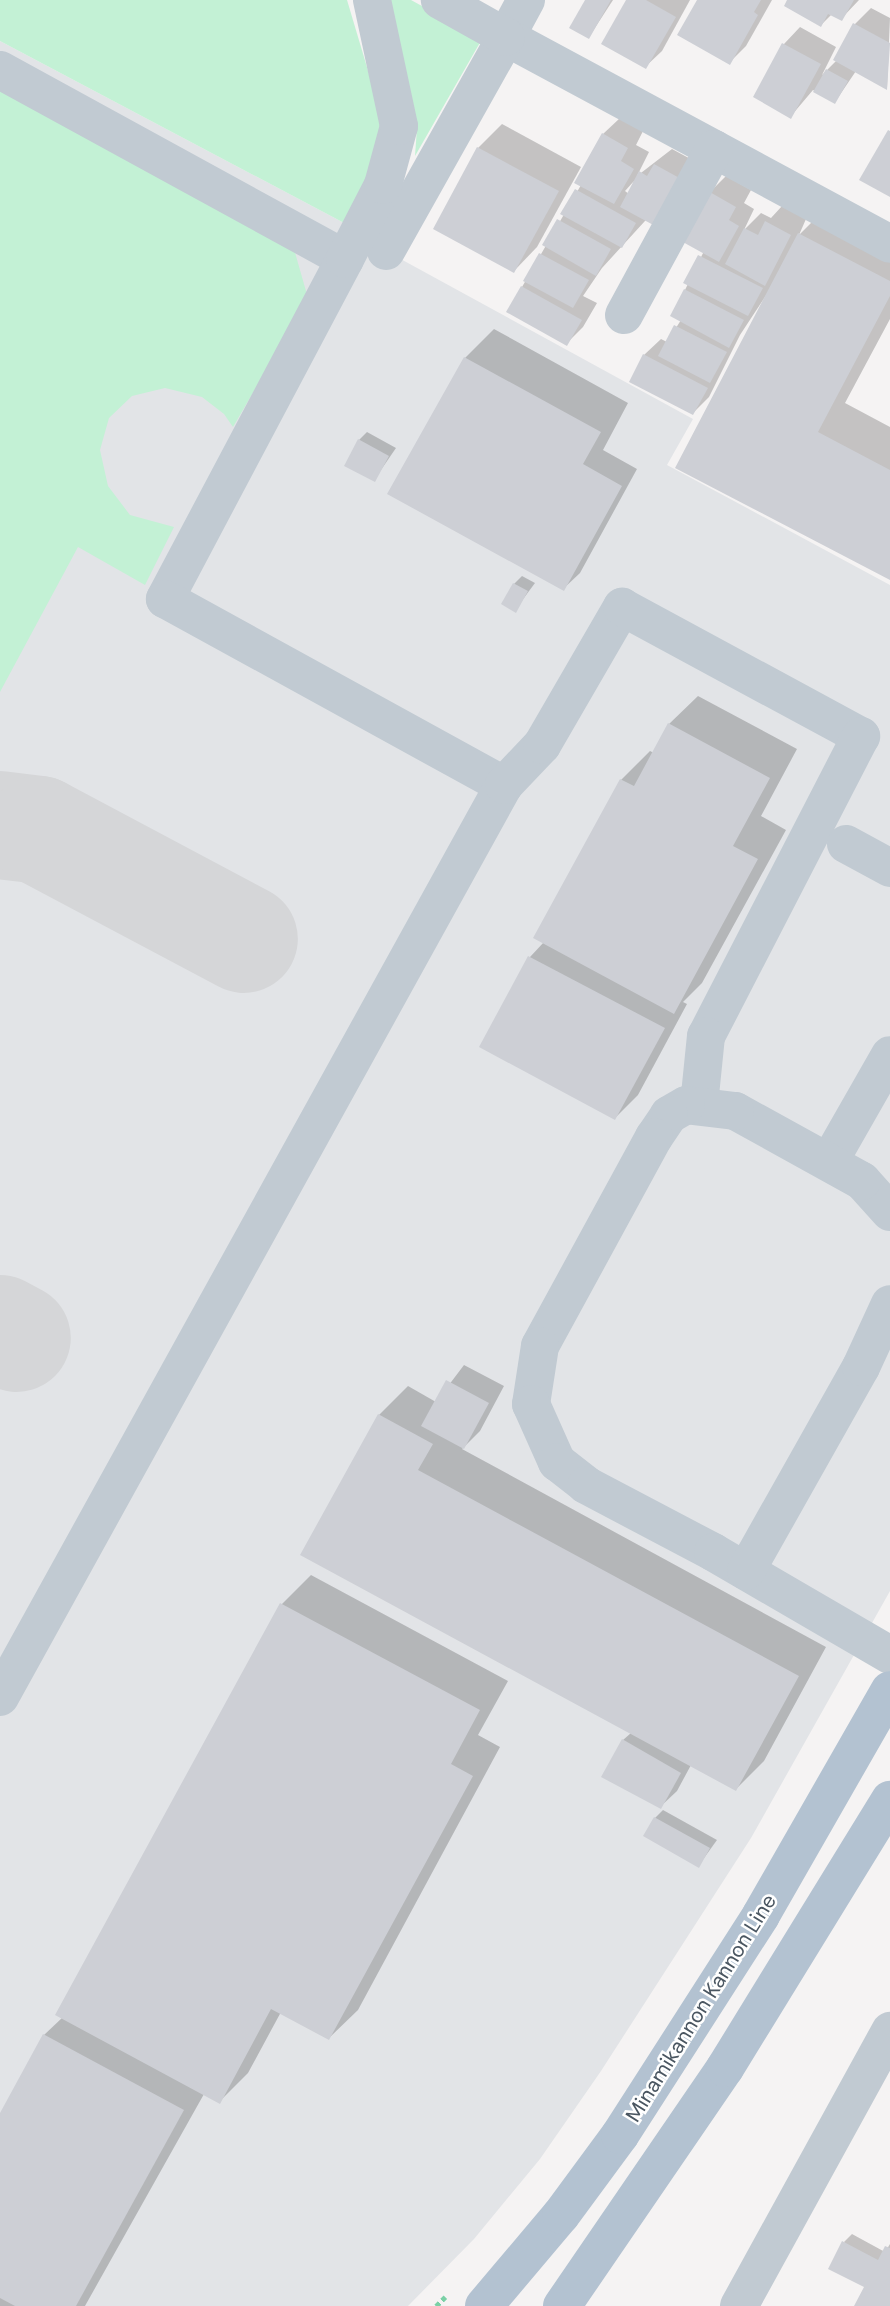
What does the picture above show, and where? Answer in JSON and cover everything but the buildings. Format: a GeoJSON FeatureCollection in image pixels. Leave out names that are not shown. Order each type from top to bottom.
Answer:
{"type":"FeatureCollection","features":[{"type":"Feature","properties":{"kind":"main road","name":"Minamikannon Kannon Line"},"geometry":{"type":"LineString","coordinates":[[484,2306],[561,2215],[620,2134],[761,1915],[890,1690]]}},
{"type":"Feature","properties":{"kind":"main road"},"geometry":{"type":"LineString","coordinates":[[562,2306],[725,2068],[890,1800]]}},
{"type":"Feature","properties":{"kind":"street"},"geometry":{"type":"LineString","coordinates":[[372,0],[399,126],[383,185],[165,599],[504,786]]}},
{"type":"Feature","properties":{"kind":"street"},"geometry":{"type":"LineString","coordinates":[[440,0],[890,244]]}},
{"type":"Feature","properties":{"kind":"street"},"geometry":{"type":"LineString","coordinates":[[386,251],[526,0]]}},
{"type":"Feature","properties":{"kind":"street"},"geometry":{"type":"LineString","coordinates":[[0,70],[345,260]]}},
{"type":"Feature","properties":{"kind":"street"},"geometry":{"type":"LineString","coordinates":[[624,315],[714,149]]}},
{"type":"Feature","properties":{"kind":"street"},"geometry":{"type":"LineString","coordinates":[[0,1698],[504,786],[542,746],[622,607],[861,736],[706,1037],[699,1105]]}},
{"type":"Feature","properties":{"kind":"street"},"geometry":{"type":"LineString","coordinates":[[846,844],[890,867]]}},
{"type":"Feature","properties":{"kind":"street"},"geometry":{"type":"LineString","coordinates":[[829,1162],[890,1055]]}},
{"type":"Feature","properties":{"kind":"street"},"geometry":{"type":"LineString","coordinates":[[890,1212],[862,1181],[735,1111],[699,1105],[669,1115],[654,1137],[540,1346],[531,1404],[557,1462],[586,1485],[746,1571],[890,1655]]}},
{"type":"Feature","properties":{"kind":"street"},"geometry":{"type":"LineString","coordinates":[[746,1571],[861,1367],[890,1304]]}},
{"type":"Feature","properties":{"kind":"street"},"geometry":{"type":"LineString","coordinates":[[739,2306],[890,2031]]}},
{"type":"Feature","properties":{"kind":"shaded area"},"geometry":{"type":"Polygon","coordinates":[[[0,41],[346,224],[386,251],[693,419],[667,465],[890,585],[890,1591],[751,1838],[601,2071],[540,2159],[474,2239],[408,2306],[0,2306],[0,41]]]}},
{"type":"Feature","properties":{"kind":"green space"},"geometry":{"type":"Polygon","coordinates":[[[0,0],[347,0],[383,121],[383,150],[346,224],[0,41],[0,0]]]}},
{"type":"Feature","properties":{"kind":"green space"},"geometry":{"type":"Polygon","coordinates":[[[389,0],[411,0],[482,39],[415,156],[417,128],[389,0]]]}},
{"type":"Feature","properties":{"kind":"green space"},"geometry":{"type":"Polygon","coordinates":[[[0,83],[294,249],[308,298],[233,427],[224,414],[202,397],[165,388],[132,396],[109,418],[100,450],[108,486],[130,515],[174,527],[145,585],[78,547],[0,692],[0,83]]]}},
{"type":"Feature","properties":{"kind":"taxiway"},"geometry":{"type":"LineString","coordinates":[[0,825],[39,830],[244,939]]}},
{"type":"Feature","properties":{"kind":"taxiway"},"geometry":{"type":"LineString","coordinates":[[0,1329],[17,1338]]}}]}
